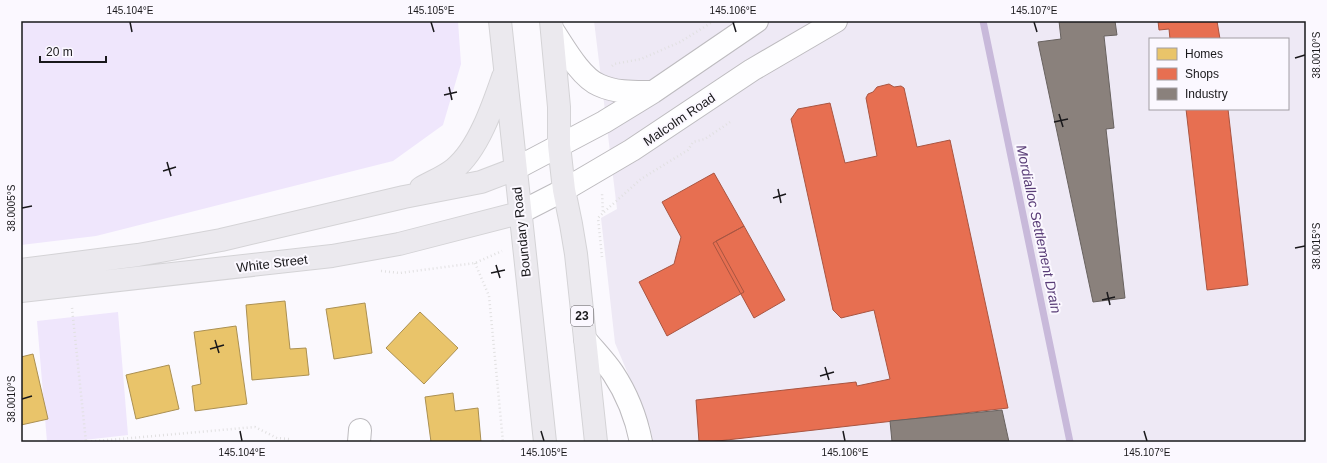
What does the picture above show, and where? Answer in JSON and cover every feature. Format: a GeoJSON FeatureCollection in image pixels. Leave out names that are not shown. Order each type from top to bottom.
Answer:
{"type":"FeatureCollection","features":[{"type":"Feature","properties":{"kind":"main road","name":"Boundary Road"},"geometry":{"type":"LineString","coordinates":[[500,21],[544,442]]}},
{"type":"Feature","properties":{"kind":"main road","name":"23"},"geometry":{"type":"LineString","coordinates":[[551,25],[559,107],[559,145],[564,190],[574,239],[596,442]]}},
{"type":"Feature","properties":{"kind":"main road"},"geometry":{"type":"LineString","coordinates":[[404,197],[454,169],[471,151],[490,113],[505,71]]}},
{"type":"Feature","properties":{"kind":"main road"},"geometry":{"type":"LineString","coordinates":[[21,270],[138,255],[221,240],[404,197],[481,182],[515,169]]}},
{"type":"Feature","properties":{"kind":"main road","name":"White Street"},"geometry":{"type":"LineString","coordinates":[[21,291],[332,256],[399,244],[520,213]]}},
{"type":"Feature","properties":{"kind":"street"},"geometry":{"type":"LineString","coordinates":[[515,169],[604,122],[653,92],[757,21]]}},
{"type":"Feature","properties":{"kind":"street","name":"Malcolm Road"},"geometry":{"type":"LineString","coordinates":[[520,213],[564,190],[632,150],[822,24]]}},
{"type":"Feature","properties":{"kind":"street"},"geometry":{"type":"LineString","coordinates":[[551,25],[582,71],[597,85],[611,90],[653,92]]}},
{"type":"Feature","properties":{"kind":"street"},"geometry":{"type":"LineString","coordinates":[[585,339],[612,371],[626,393],[634,414],[641,442]]}},
{"type":"Feature","properties":{"kind":"path"},"geometry":{"type":"LineString","coordinates":[[603,213],[641,179],[688,150],[693,142],[705,139],[730,122]]}},
{"type":"Feature","properties":{"kind":"path"},"geometry":{"type":"LineString","coordinates":[[475,263],[489,296],[503,442]]}},
{"type":"Feature","properties":{"kind":"path"},"geometry":{"type":"LineString","coordinates":[[69,285],[86,442],[255,427],[277,438],[289,440],[288,442]]}},
{"type":"Feature","properties":{"kind":"shaded area"},"geometry":{"type":"Polygon","coordinates":[[[21,21],[458,21],[461,64],[443,125],[393,161],[96,236],[21,245],[21,21]]]}},
{"type":"Feature","properties":{"kind":"shaded area"},"geometry":{"type":"Polygon","coordinates":[[[594,21],[1306,21],[1306,442],[653,442],[650,426],[615,343],[601,218],[617,209],[594,21]]]}},
{"type":"Feature","properties":{"kind":"shaded area"},"geometry":{"type":"Polygon","coordinates":[[[118,312],[128,435],[66,442],[47,442],[37,321],[118,312]]]}},
{"type":"Feature","properties":{"kind":"building: Homes"},"geometry":{"type":"Polygon","coordinates":[[[285,301],[290,349],[306,348],[309,375],[252,380],[246,305],[285,301]]]}},
{"type":"Feature","properties":{"kind":"building: Homes"},"geometry":{"type":"Polygon","coordinates":[[[365,303],[372,353],[334,359],[326,309],[365,303]]]}},
{"type":"Feature","properties":{"kind":"building: Homes"},"geometry":{"type":"Polygon","coordinates":[[[420,312],[458,348],[424,384],[386,348],[420,312]]]}},
{"type":"Feature","properties":{"kind":"building: Homes"},"geometry":{"type":"Polygon","coordinates":[[[236,326],[247,404],[195,411],[192,386],[201,384],[194,332],[236,326]]]}},
{"type":"Feature","properties":{"kind":"building: Homes"},"geometry":{"type":"Polygon","coordinates":[[[33,354],[48,419],[21,425],[21,357],[33,354]]]}},
{"type":"Feature","properties":{"kind":"building: Homes"},"geometry":{"type":"Polygon","coordinates":[[[169,365],[179,409],[136,419],[126,375],[169,365]]]}},
{"type":"Feature","properties":{"kind":"building: Homes"},"geometry":{"type":"Polygon","coordinates":[[[453,393],[455,411],[478,408],[481,442],[431,442],[425,397],[453,393]]]}},
{"type":"Feature","properties":{"kind":"building: Shops"},"geometry":{"type":"Polygon","coordinates":[[[1158,21],[1217,21],[1220,38],[1170,38],[1169,29],[1159,30],[1158,21]]]}},
{"type":"Feature","properties":{"kind":"building: Shops"},"geometry":{"type":"Polygon","coordinates":[[[889,84],[894,87],[901,86],[904,88],[917,147],[950,140],[1008,408],[699,442],[696,400],[856,382],[857,386],[890,379],[874,310],[841,318],[833,310],[791,119],[798,109],[830,103],[845,163],[877,156],[866,98],[868,94],[873,92],[877,87],[889,84]]]}},
{"type":"Feature","properties":{"kind":"building: Shops"},"geometry":{"type":"Polygon","coordinates":[[[1186,110],[1228,110],[1248,285],[1207,290],[1186,110]]]}},
{"type":"Feature","properties":{"kind":"building: Shops"},"geometry":{"type":"Polygon","coordinates":[[[714,173],[744,226],[716,241],[744,292],[667,336],[639,282],[674,264],[681,237],[662,202],[714,173]]]}},
{"type":"Feature","properties":{"kind":"building: Shops"},"geometry":{"type":"Polygon","coordinates":[[[744,226],[785,300],[754,318],[713,243],[744,226]]]}},
{"type":"Feature","properties":{"kind":"building: Industry"},"geometry":{"type":"Polygon","coordinates":[[[1059,21],[1115,21],[1117,35],[1104,36],[1114,128],[1106,129],[1125,298],[1093,302],[1038,42],[1061,39],[1059,21]]]}},
{"type":"Feature","properties":{"kind":"building: Industry"},"geometry":{"type":"Polygon","coordinates":[[[1002,410],[1009,442],[892,442],[890,421],[1002,410]]]}},
{"type":"Feature","properties":{"kind":"waterway","name":"Mordialloc Settlement Drain"},"geometry":{"type":"LineString","coordinates":[[983,21],[1070,442]]}}]}
